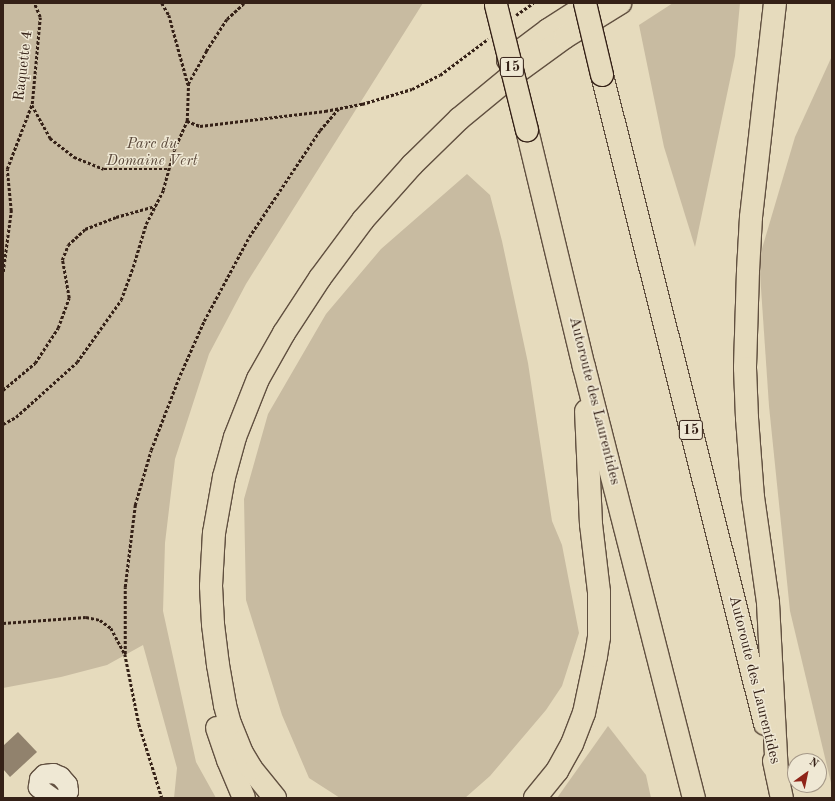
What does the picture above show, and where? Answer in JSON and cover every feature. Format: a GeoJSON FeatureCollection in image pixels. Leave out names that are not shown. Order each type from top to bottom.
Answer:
{"type":"FeatureCollection","features":[{"type":"Feature","properties":{"kind":"highway","name":"Autoroute des Laurentides"},"geometry":{"type":"LineString","coordinates":[[585,3],[782,798]]}},
{"type":"Feature","properties":{"kind":"highway"},"geometry":{"type":"LineString","coordinates":[[244,798],[228,760],[210,703],[198,634],[197,597],[200,533],[206,490],[216,449],[237,393],[263,341],[306,273],[336,231],[390,168],[437,120],[489,74],[542,34],[590,3]]}},
{"type":"Feature","properties":{"kind":"highway"},"geometry":{"type":"LineString","coordinates":[[274,798],[251,768],[242,753],[230,724],[218,665],[211,586],[214,533],[224,477],[235,437],[258,379],[284,333],[320,278],[371,211],[412,165],[459,119],[510,77],[565,37],[620,3]]}},
{"type":"Feature","properties":{"kind":"highway"},"geometry":{"type":"LineString","coordinates":[[775,3],[752,217],[748,271],[745,368],[747,418],[753,491],[768,603],[777,775]]}},
{"type":"Feature","properties":{"kind":"highway","name":"Autoroute des Laurentides"},"geometry":{"type":"LineString","coordinates":[[496,4],[584,367],[694,798]]}},
{"type":"Feature","properties":{"kind":"highway"},"geometry":{"type":"LineString","coordinates":[[535,798],[557,771],[579,729],[593,678],[599,636],[599,592],[592,524],[584,367]]}},
{"type":"Feature","properties":{"kind":"lane"},"geometry":{"type":"LineString","coordinates":[[52,798],[38,787],[39,779],[44,774],[53,773],[60,776],[67,784],[68,791],[64,798]]}},
{"type":"Feature","properties":{"kind":"path","name":"Raquette 4"},"geometry":{"type":"LineString","coordinates":[[3,272],[11,211],[7,169],[32,104],[40,17],[34,3]]}},
{"type":"Feature","properties":{"kind":"path"},"geometry":{"type":"LineString","coordinates":[[3,424],[16,417],[77,362],[121,300],[146,224],[163,190],[174,150],[186,121],[188,84],[169,15],[162,3]]}},
{"type":"Feature","properties":{"kind":"path"},"geometry":{"type":"LineString","coordinates":[[188,84],[206,51],[227,19],[244,3]]}},
{"type":"Feature","properties":{"kind":"path"},"geometry":{"type":"LineString","coordinates":[[186,121],[200,126],[338,109],[362,104],[412,89],[447,71],[480,45]]}},
{"type":"Feature","properties":{"kind":"path"},"geometry":{"type":"LineString","coordinates":[[32,104],[50,138],[74,157],[104,169],[169,169]]}},
{"type":"Feature","properties":{"kind":"path"},"geometry":{"type":"LineString","coordinates":[[162,798],[139,724],[125,654],[125,587],[135,505],[151,450],[177,382],[204,321],[249,237],[320,130],[338,109]]}},
{"type":"Feature","properties":{"kind":"path"},"geometry":{"type":"LineString","coordinates":[[3,390],[35,363],[58,328],[68,298],[62,260],[68,245],[84,229],[116,217],[155,206]]}},
{"type":"Feature","properties":{"kind":"path"},"geometry":{"type":"LineString","coordinates":[[3,623],[86,617],[100,620],[110,628],[125,654]]}},
{"type":"Feature","properties":{"kind":"green space","name":"Parc du Domaine Vert"},"geometry":{"type":"Polygon","coordinates":[[[3,3],[423,3],[246,284],[209,354],[175,459],[165,543],[163,611],[196,762],[216,798],[174,798],[177,768],[143,645],[107,665],[61,677],[3,688],[3,3]]]}},
{"type":"Feature","properties":{"kind":"green space"},"geometry":{"type":"Polygon","coordinates":[[[673,3],[740,3],[735,56],[695,247],[664,147],[639,25],[673,3]]]}},
{"type":"Feature","properties":{"kind":"green space"},"geometry":{"type":"Polygon","coordinates":[[[832,56],[832,787],[827,766],[827,753],[824,753],[790,611],[769,406],[759,259],[795,137],[832,56]]]}},
{"type":"Feature","properties":{"kind":"green space"},"geometry":{"type":"Polygon","coordinates":[[[467,174],[490,195],[502,241],[528,363],[552,521],[562,545],[579,633],[562,686],[546,710],[490,776],[465,798],[340,798],[309,778],[282,715],[246,600],[244,499],[268,414],[326,314],[381,249],[467,174]]]}},
{"type":"Feature","properties":{"kind":"green space"},"geometry":{"type":"Polygon","coordinates":[[[608,726],[646,775],[651,798],[557,798],[608,726]]]}},
{"type":"Feature","properties":{"kind":"building"},"geometry":{"type":"Polygon","coordinates":[[[18,732],[37,752],[10,777],[3,769],[3,746],[18,732]]]}}]}
